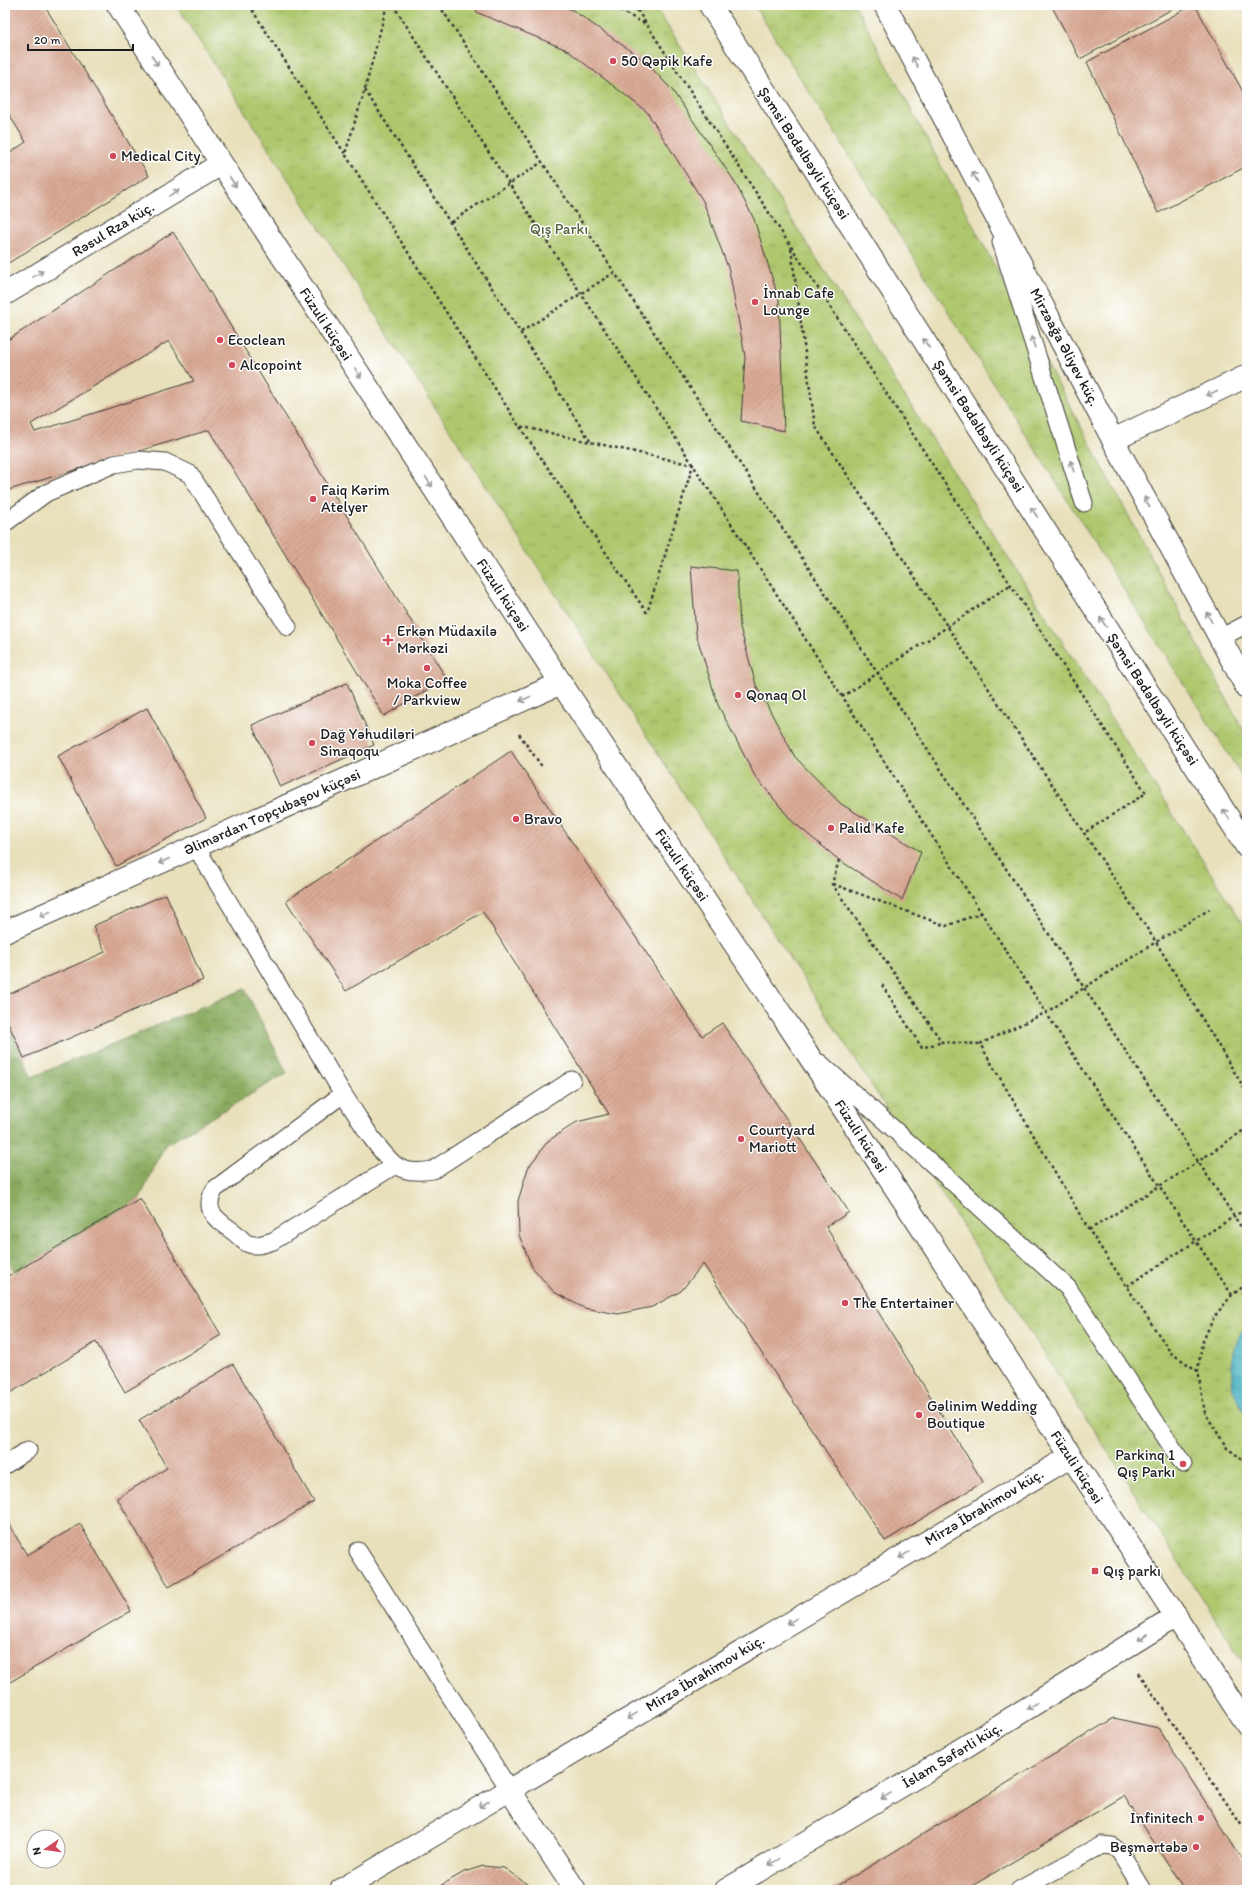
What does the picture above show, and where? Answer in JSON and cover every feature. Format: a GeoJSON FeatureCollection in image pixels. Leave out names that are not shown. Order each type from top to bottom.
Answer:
{"type":"FeatureCollection","features":[{"type":"Feature","properties":{"kind":"street","name":"Füzuli küçəsi"},"geometry":{"type":"LineString","coordinates":[[118,5],[561,683],[805,1050],[1247,1725]]}},
{"type":"Feature","properties":{"kind":"street","name":"Şəmsi Bədəlbəyli küçəsi"},"geometry":{"type":"LineString","coordinates":[[710,5],[1247,847]]}},
{"type":"Feature","properties":{"kind":"street","name":"Mirzəağa Əliyev küç."},"geometry":{"type":"LineString","coordinates":[[885,5],[1114,440],[1247,688]]}},
{"type":"Feature","properties":{"kind":"street","name":"Rəsul Rza küç."},"geometry":{"type":"LineString","coordinates":[[5,294],[221,164]]}},
{"type":"Feature","properties":{"kind":"street"},"geometry":{"type":"LineString","coordinates":[[1114,440],[1247,376]]}},
{"type":"Feature","properties":{"kind":"street","name":"Əlimərdan Topçubaşov küçəsi"},"geometry":{"type":"LineString","coordinates":[[5,932],[561,683]]}},
{"type":"Feature","properties":{"kind":"street","name":"Mirzə İbrahimov küç."},"geometry":{"type":"LineString","coordinates":[[342,1890],[509,1789],[1070,1456]]}},
{"type":"Feature","properties":{"kind":"street","name":"İslam Səfərli küç."},"geometry":{"type":"LineString","coordinates":[[726,1890],[918,1776],[1124,1650],[1176,1616]]}},
{"type":"Feature","properties":{"kind":"street"},"geometry":{"type":"LineString","coordinates":[[509,1789],[575,1890]]}},
{"type":"Feature","properties":{"kind":"lane"},"geometry":{"type":"LineString","coordinates":[[989,202],[1084,503]]}},
{"type":"Feature","properties":{"kind":"lane"},"geometry":{"type":"LineString","coordinates":[[5,523],[46,493],[114,464],[138,460],[165,462],[190,474],[288,627]]}},
{"type":"Feature","properties":{"kind":"lane"},"geometry":{"type":"LineString","coordinates":[[1220,638],[1247,624]]}},
{"type":"Feature","properties":{"kind":"lane"},"geometry":{"type":"LineString","coordinates":[[196,847],[343,1094],[367,1131],[395,1165],[418,1172],[432,1170],[572,1080]]}},
{"type":"Feature","properties":{"kind":"lane"},"geometry":{"type":"LineString","coordinates":[[805,1050],[1068,1288],[1183,1464]]}},
{"type":"Feature","properties":{"kind":"lane"},"geometry":{"type":"LineString","coordinates":[[343,1094],[215,1189],[210,1196],[209,1206],[212,1215],[249,1244],[263,1245],[395,1165]]}},
{"type":"Feature","properties":{"kind":"lane"},"geometry":{"type":"LineString","coordinates":[[5,1465],[28,1450]]}},
{"type":"Feature","properties":{"kind":"lane"},"geometry":{"type":"LineString","coordinates":[[358,1551],[509,1789]]}},
{"type":"Feature","properties":{"kind":"lane"},"geometry":{"type":"LineString","coordinates":[[1019,1890],[1102,1845],[1112,1846],[1120,1852],[1143,1890]]}},
{"type":"Feature","properties":{"kind":"path"},"geometry":{"type":"LineString","coordinates":[[249,5],[519,426],[647,613],[693,465]]}},
{"type":"Feature","properties":{"kind":"path"},"geometry":{"type":"LineString","coordinates":[[345,154],[365,89],[387,5]]}},
{"type":"Feature","properties":{"kind":"path"},"geometry":{"type":"LineString","coordinates":[[393,5],[507,183],[693,465],[1045,1013],[1232,1295]]}},
{"type":"Feature","properties":{"kind":"path"},"geometry":{"type":"LineString","coordinates":[[439,5],[1247,1236]]}},
{"type":"Feature","properties":{"kind":"path"},"geometry":{"type":"LineString","coordinates":[[610,5],[646,24]]}},
{"type":"Feature","properties":{"kind":"path"},"geometry":{"type":"LineString","coordinates":[[634,5],[1146,792],[1084,833]]}},
{"type":"Feature","properties":{"kind":"path"},"geometry":{"type":"LineString","coordinates":[[365,89],[522,332],[590,441]]}},
{"type":"Feature","properties":{"kind":"path"},"geometry":{"type":"LineString","coordinates":[[451,222],[507,183],[542,162]]}},
{"type":"Feature","properties":{"kind":"path"},"geometry":{"type":"LineString","coordinates":[[791,247],[815,426],[1156,942],[1247,1093]]}},
{"type":"Feature","properties":{"kind":"path"},"geometry":{"type":"LineString","coordinates":[[522,332],[614,272]]}},
{"type":"Feature","properties":{"kind":"path"},"geometry":{"type":"LineString","coordinates":[[519,426],[693,465]]}},
{"type":"Feature","properties":{"kind":"path"},"geometry":{"type":"LineString","coordinates":[[842,697],[879,674],[1010,585]]}},
{"type":"Feature","properties":{"kind":"path"},"geometry":{"type":"LineString","coordinates":[[518,732],[543,768]]}},
{"type":"Feature","properties":{"kind":"path"},"geometry":{"type":"LineString","coordinates":[[838,860],[832,884],[942,1042]]}},
{"type":"Feature","properties":{"kind":"path"},"geometry":{"type":"LineString","coordinates":[[832,884],[946,926],[981,913]]}},
{"type":"Feature","properties":{"kind":"path"},"geometry":{"type":"LineString","coordinates":[[882,985],[922,1048],[942,1042],[980,1044],[1045,1013],[1210,909]]}},
{"type":"Feature","properties":{"kind":"path"},"geometry":{"type":"LineString","coordinates":[[980,1044],[1089,1230],[1171,1353],[1198,1371]]}},
{"type":"Feature","properties":{"kind":"path"},"geometry":{"type":"LineString","coordinates":[[1089,1230],[1198,1162],[1247,1128]]}},
{"type":"Feature","properties":{"kind":"path"},"geometry":{"type":"LineString","coordinates":[[1127,1286],[1247,1208]]}},
{"type":"Feature","properties":{"kind":"path"},"geometry":{"type":"LineString","coordinates":[[1247,1284],[1232,1295],[1214,1317],[1202,1343],[1198,1371],[1205,1413],[1227,1448],[1247,1463]]}},
{"type":"Feature","properties":{"kind":"path"},"geometry":{"type":"LineString","coordinates":[[1124,1650],[1242,1826]]}},
{"type":"Feature","properties":{"kind":"green space","name":"Qış Parkı"},"geometry":{"type":"Polygon","coordinates":[[[176,5],[654,5],[1247,930],[1247,1668],[176,5]]]}},
{"type":"Feature","properties":{"kind":"green space"},"geometry":{"type":"Polygon","coordinates":[[[754,5],[855,5],[1247,737],[1247,784],[754,5]]]}},
{"type":"Feature","properties":{"kind":"green space"},"geometry":{"type":"Polygon","coordinates":[[[245,989],[287,1073],[165,1145],[140,1198],[15,1273],[5,1254],[5,1019],[32,1077],[245,989]]]}},
{"type":"Feature","properties":{"kind":"water"},"geometry":{"type":"Polygon","coordinates":[[[1247,1325],[1247,1418],[1233,1390],[1231,1362],[1239,1335],[1247,1325]]]}},
{"type":"Feature","properties":{"kind":"building"},"geometry":{"type":"Polygon","coordinates":[[[5,5],[44,5],[149,176],[5,265],[5,156],[26,142],[5,108],[5,5]]]}},
{"type":"Feature","properties":{"kind":"building"},"geometry":{"type":"Polygon","coordinates":[[[479,5],[562,5],[574,11],[645,61],[672,90],[733,179],[754,219],[779,300],[784,431],[741,421],[745,356],[729,270],[703,201],[647,112],[567,50],[476,12],[479,5]]]}},
{"type":"Feature","properties":{"kind":"building"},"geometry":{"type":"Polygon","coordinates":[[[1051,5],[1180,5],[1080,59],[1051,5]]]}},
{"type":"Feature","properties":{"kind":"building"},"geometry":{"type":"Polygon","coordinates":[[[1195,5],[1247,99],[1247,166],[1158,213],[1087,62],[1195,5]]]}},
{"type":"Feature","properties":{"kind":"building"},"geometry":{"type":"Polygon","coordinates":[[[173,232],[446,678],[384,716],[209,430],[5,491],[5,342],[173,232]],[[169,341],[31,424],[35,432],[194,381],[169,341]]]}},
{"type":"Feature","properties":{"kind":"building"},"geometry":{"type":"Polygon","coordinates":[[[691,566],[737,571],[740,627],[756,685],[795,757],[841,804],[921,852],[902,900],[839,860],[792,821],[755,776],[718,705],[696,634],[691,566]]]}},
{"type":"Feature","properties":{"kind":"building"},"geometry":{"type":"Polygon","coordinates":[[[347,683],[374,745],[280,787],[252,725],[347,683]]]}},
{"type":"Feature","properties":{"kind":"building"},"geometry":{"type":"Polygon","coordinates":[[[147,708],[206,818],[116,866],[58,756],[147,708]]]}},
{"type":"Feature","properties":{"kind":"building","name":"Courtyard Mariott"},"geometry":{"type":"Polygon","coordinates":[[[511,751],[702,1036],[722,1023],[849,1212],[826,1227],[983,1482],[885,1541],[703,1264],[681,1291],[652,1307],[618,1314],[584,1308],[554,1292],[532,1267],[519,1235],[518,1201],[528,1168],[548,1141],[577,1122],[609,1114],[483,912],[346,991],[286,901],[511,751]]]}},
{"type":"Feature","properties":{"kind":"building"},"geometry":{"type":"Polygon","coordinates":[[[166,894],[203,980],[24,1058],[5,1016],[5,996],[105,952],[93,926],[166,894]]]}},
{"type":"Feature","properties":{"kind":"building"},"geometry":{"type":"Polygon","coordinates":[[[140,1198],[221,1335],[125,1392],[96,1342],[5,1396],[5,1278],[140,1198]]]}},
{"type":"Feature","properties":{"kind":"building"},"geometry":{"type":"Polygon","coordinates":[[[233,1364],[314,1502],[169,1587],[117,1498],[167,1468],[139,1420],[233,1364]]]}},
{"type":"Feature","properties":{"kind":"building"},"geometry":{"type":"Polygon","coordinates":[[[5,1518],[27,1555],[80,1524],[131,1611],[5,1685],[5,1518]]]}},
{"type":"Feature","properties":{"kind":"building"},"geometry":{"type":"Polygon","coordinates":[[[1114,1718],[1158,1728],[1247,1867],[1247,1890],[1185,1890],[1124,1796],[965,1890],[831,1890],[1114,1718]]]}},
{"type":"Feature","properties":{"kind":"building"},"geometry":{"type":"Polygon","coordinates":[[[483,1866],[504,1868],[533,1890],[433,1890],[464,1872],[483,1866]]]}},
{"type":"Feature","properties":{"kind":"place","name":"50 Qəpik Kafe"},"geometry":{"type":"Point","coordinates":[613,61]}},
{"type":"Feature","properties":{"kind":"place","name":"Medical City"},"geometry":{"type":"Point","coordinates":[113,156]}},
{"type":"Feature","properties":{"kind":"place","name":"İnnab Cafe Lounge"},"geometry":{"type":"Point","coordinates":[755,302]}},
{"type":"Feature","properties":{"kind":"place","name":"Ecoclean"},"geometry":{"type":"Point","coordinates":[220,340]}},
{"type":"Feature","properties":{"kind":"place","name":"Alcopoint"},"geometry":{"type":"Point","coordinates":[232,365]}},
{"type":"Feature","properties":{"kind":"place","name":"Faiq Kərim Atelyer"},"geometry":{"type":"Point","coordinates":[313,499]}},
{"type":"Feature","properties":{"kind":"place","name":"Erkən Müdaxilə Mərkəzi"},"geometry":{"type":"Point","coordinates":[388,640]}},
{"type":"Feature","properties":{"kind":"place","name":"Moka Coffee / Parkview"},"geometry":{"type":"Point","coordinates":[427,668]}},
{"type":"Feature","properties":{"kind":"place","name":"Qonaq Ol"},"geometry":{"type":"Point","coordinates":[738,695]}},
{"type":"Feature","properties":{"kind":"place","name":"Dağ Yəhudiləri Sinaqoqu"},"geometry":{"type":"Point","coordinates":[312,743]}},
{"type":"Feature","properties":{"kind":"place","name":"Bravo"},"geometry":{"type":"Point","coordinates":[516,819]}},
{"type":"Feature","properties":{"kind":"place","name":"Palid Kafe"},"geometry":{"type":"Point","coordinates":[831,828]}},
{"type":"Feature","properties":{"kind":"place","name":"Courtyard Mariott"},"geometry":{"type":"Point","coordinates":[741,1139]}},
{"type":"Feature","properties":{"kind":"place","name":"The Entertainer"},"geometry":{"type":"Point","coordinates":[845,1303]}},
{"type":"Feature","properties":{"kind":"place","name":"Gəlinim Wedding Boutique"},"geometry":{"type":"Point","coordinates":[919,1415]}},
{"type":"Feature","properties":{"kind":"place","name":"Parkinq 1 Qış Parkı"},"geometry":{"type":"Point","coordinates":[1183,1464]}},
{"type":"Feature","properties":{"kind":"place","name":"Qış parkı"},"geometry":{"type":"Point","coordinates":[1095,1571]}},
{"type":"Feature","properties":{"kind":"place","name":"Infinitech"},"geometry":{"type":"Point","coordinates":[1201,1818]}},
{"type":"Feature","properties":{"kind":"place","name":"Beşmərtəbə"},"geometry":{"type":"Point","coordinates":[1196,1847]}}]}
